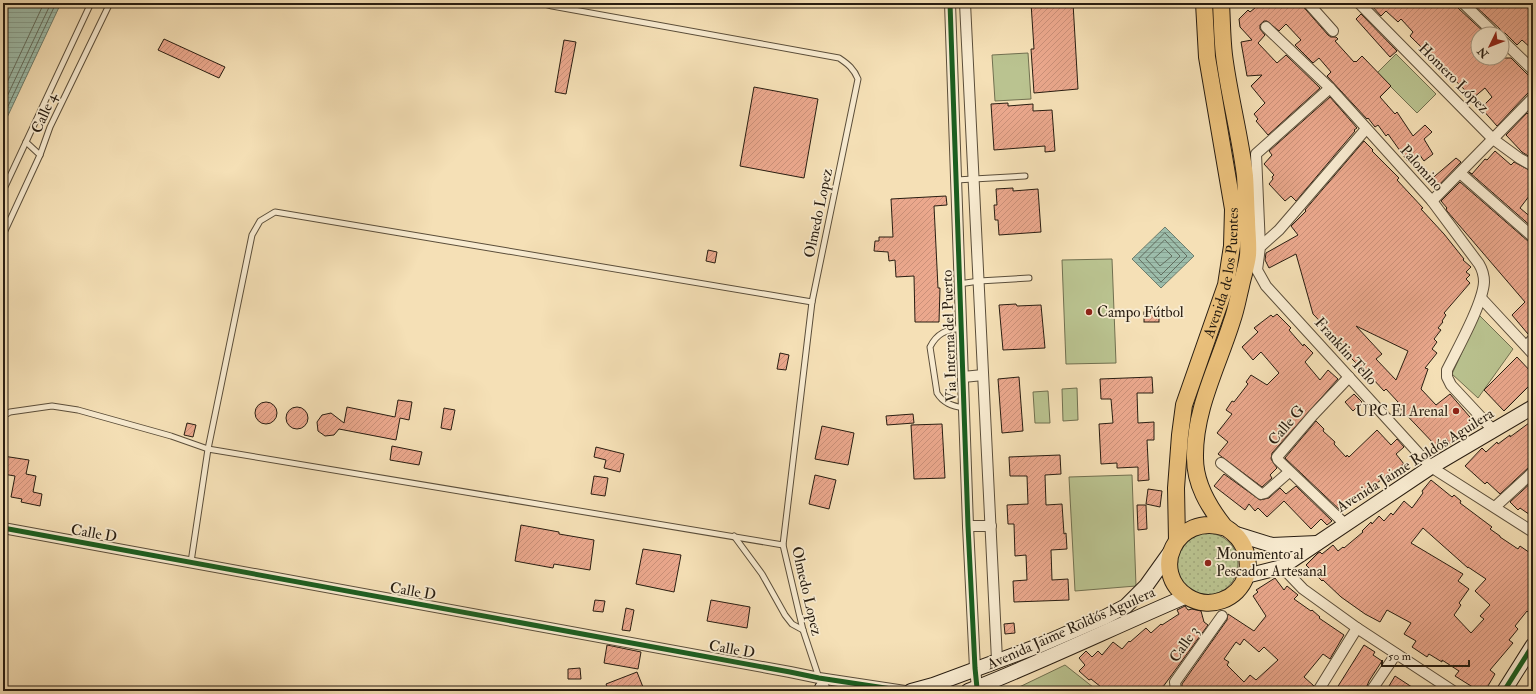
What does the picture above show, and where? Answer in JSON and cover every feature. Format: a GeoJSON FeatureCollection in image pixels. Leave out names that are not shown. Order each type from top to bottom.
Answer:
{"type":"FeatureCollection","features":[{"type":"Feature","properties":{"kind":"main road","name":"Avenida de los Puentes"},"geometry":{"type":"LineString","coordinates":[[1174,545],[1176,488],[1184,405],[1226,285],[1232,246],[1233,210],[1208,57],[1204,3]]}},
{"type":"Feature","properties":{"kind":"main road","name":"Avenida de los Puentes"},"geometry":{"type":"LineString","coordinates":[[1221,3],[1224,54],[1245,176],[1248,256],[1233,320],[1203,403],[1196,439],[1195,457],[1196,471],[1201,489],[1211,508],[1230,531]]}},
{"type":"Feature","properties":{"kind":"main road","name":"Avenida Jaime Roldós Aguilera"},"geometry":{"type":"LineString","coordinates":[[1246,576],[1282,567],[1431,467],[1533,407]]}},
{"type":"Feature","properties":{"kind":"main road"},"geometry":{"type":"LineString","coordinates":[[1230,531],[1241,541],[1246,552],[1248,564],[1246,576],[1241,587],[1233,596],[1222,601],[1210,603],[1198,602],[1187,596],[1177,588],[1171,576],[1170,564],[1174,545],[1185,532],[1200,526],[1216,525],[1272,545],[1317,543]]}},
{"type":"Feature","properties":{"kind":"main road","name":"Avenida Jaime Roldós Aguilera"},"geometry":{"type":"LineString","coordinates":[[973,689],[991,687],[1028,668],[1108,622],[1146,586],[1174,545]]}},
{"type":"Feature","properties":{"kind":"main road","name":"Avenida Jaime Roldós Aguilera"},"geometry":{"type":"LineString","coordinates":[[911,691],[935,688],[975,668],[1187,596]]}},
{"type":"Feature","properties":{"kind":"main road"},"geometry":{"type":"LineString","coordinates":[[1504,691],[1533,645]]}},
{"type":"Feature","properties":{"kind":"main road","name":"Via Interna del Puerto"},"geometry":{"type":"LineString","coordinates":[[991,687],[997,660]]}},
{"type":"Feature","properties":{"kind":"street","name":"Via Interna del Puerto"},"geometry":{"type":"LineString","coordinates":[[950,3],[968,526],[975,668],[973,689]]}},
{"type":"Feature","properties":{"kind":"street","name":"Via Interna del Puerto"},"geometry":{"type":"LineString","coordinates":[[965,3],[997,660]]}},
{"type":"Feature","properties":{"kind":"street"},"geometry":{"type":"LineString","coordinates":[[1308,3],[1332,31]]}},
{"type":"Feature","properties":{"kind":"street"},"geometry":{"type":"LineString","coordinates":[[1463,3],[1487,26]]}},
{"type":"Feature","properties":{"kind":"street","name":"Homero López"},"geometry":{"type":"LineString","coordinates":[[1364,4],[1493,139],[1519,158],[1533,166]]}},
{"type":"Feature","properties":{"kind":"street","name":"Palomino"},"geometry":{"type":"LineString","coordinates":[[1266,27],[1330,88],[1432,201],[1479,264],[1484,281],[1481,298],[1448,370],[1448,378],[1451,385],[1493,430]]}},
{"type":"Feature","properties":{"kind":"street"},"geometry":{"type":"LineString","coordinates":[[1510,48],[1533,70]]}},
{"type":"Feature","properties":{"kind":"street"},"geometry":{"type":"LineString","coordinates":[[1260,247],[1256,154],[1330,88]]}},
{"type":"Feature","properties":{"kind":"street"},"geometry":{"type":"LineString","coordinates":[[1432,201],[1533,98]]}},
{"type":"Feature","properties":{"kind":"street"},"geometry":{"type":"LineString","coordinates":[[1260,247],[1279,230],[1366,129]]}},
{"type":"Feature","properties":{"kind":"street"},"geometry":{"type":"LineString","coordinates":[[1460,172],[1533,237]]}},
{"type":"Feature","properties":{"kind":"street","name":"Franklin Tello"},"geometry":{"type":"LineString","coordinates":[[1260,247],[1257,270],[1266,286],[1431,467],[1533,532]]}},
{"type":"Feature","properties":{"kind":"street"},"geometry":{"type":"LineString","coordinates":[[1481,298],[1531,346]]}},
{"type":"Feature","properties":{"kind":"street"},"geometry":{"type":"LineString","coordinates":[[963,377],[983,375]]}},
{"type":"Feature","properties":{"kind":"street","name":"Calle G"},"geometry":{"type":"LineString","coordinates":[[1345,524],[1289,472],[1278,460],[1278,455],[1349,377]]}},
{"type":"Feature","properties":{"kind":"street"},"geometry":{"type":"LineString","coordinates":[[1221,463],[1261,494],[1265,494],[1289,472]]}},
{"type":"Feature","properties":{"kind":"street"},"geometry":{"type":"LineString","coordinates":[[1495,507],[1533,472]]}},
{"type":"Feature","properties":{"kind":"street"},"geometry":{"type":"LineString","coordinates":[[968,526],[991,526]]}},
{"type":"Feature","properties":{"kind":"street","name":"Calle D"},"geometry":{"type":"LineString","coordinates":[[3,528],[774,669],[821,687],[905,691]]}},
{"type":"Feature","properties":{"kind":"street"},"geometry":{"type":"LineString","coordinates":[[1282,567],[1303,589],[1356,628],[1453,691]]}},
{"type":"Feature","properties":{"kind":"street","name":"Calle 3"},"geometry":{"type":"LineString","coordinates":[[1176,691],[1175,682],[1222,616]]}},
{"type":"Feature","properties":{"kind":"street"},"geometry":{"type":"LineString","coordinates":[[1318,691],[1356,628]]}},
{"type":"Feature","properties":{"kind":"street"},"geometry":{"type":"LineString","coordinates":[[1371,691],[1396,654]]}},
{"type":"Feature","properties":{"kind":"lane","name":"Calle 4"},"geometry":{"type":"LineString","coordinates":[[3,191],[91,3]]}},
{"type":"Feature","properties":{"kind":"lane","name":"Calle 4"},"geometry":{"type":"LineString","coordinates":[[3,234],[40,155],[50,127],[110,3]]}},
{"type":"Feature","properties":{"kind":"lane","name":"Olmedo Lopez"},"geometry":{"type":"LineString","coordinates":[[542,3],[839,58],[855,71],[858,79],[812,302],[783,545],[803,630],[821,687]]}},
{"type":"Feature","properties":{"kind":"lane"},"geometry":{"type":"LineString","coordinates":[[26,142],[40,155]]}},
{"type":"Feature","properties":{"kind":"lane"},"geometry":{"type":"LineString","coordinates":[[956,180],[1025,176]]}},
{"type":"Feature","properties":{"kind":"lane"},"geometry":{"type":"LineString","coordinates":[[191,562],[208,449],[252,235],[260,222],[275,212],[812,302]]}},
{"type":"Feature","properties":{"kind":"lane"},"geometry":{"type":"LineString","coordinates":[[959,284],[979,281],[1029,278]]}},
{"type":"Feature","properties":{"kind":"lane"},"geometry":{"type":"LineString","coordinates":[[961,328],[948,329],[943,332],[933,342],[930,348],[939,397],[950,405],[964,408]]}},
{"type":"Feature","properties":{"kind":"lane"},"geometry":{"type":"LineString","coordinates":[[3,416],[10,412],[52,406],[78,410],[171,436],[208,449],[783,545]]}},
{"type":"Feature","properties":{"kind":"lane"},"geometry":{"type":"LineString","coordinates":[[734,536],[762,574],[784,615],[792,624],[803,630]]}},
{"type":"Feature","properties":{"kind":"green space"},"geometry":{"type":"Polygon","coordinates":[[[1028,53],[1031,99],[995,101],[992,55],[1028,53]]]}},
{"type":"Feature","properties":{"kind":"green space"},"geometry":{"type":"Polygon","coordinates":[[[1396,54],[1436,94],[1417,113],[1377,73],[1396,54]]]}},
{"type":"Feature","properties":{"kind":"green space","name":"Campo Fútbol"},"geometry":{"type":"Polygon","coordinates":[[[1112,259],[1116,363],[1066,364],[1062,260],[1112,259]]]}},
{"type":"Feature","properties":{"kind":"green space"},"geometry":{"type":"Polygon","coordinates":[[[1479,315],[1513,349],[1478,398],[1452,374],[1479,315]]]}},
{"type":"Feature","properties":{"kind":"green space"},"geometry":{"type":"Polygon","coordinates":[[[1077,388],[1078,420],[1063,421],[1062,389],[1077,388]]]}},
{"type":"Feature","properties":{"kind":"green space"},"geometry":{"type":"Polygon","coordinates":[[[1048,391],[1050,423],[1035,423],[1033,392],[1048,391]]]}},
{"type":"Feature","properties":{"kind":"green space"},"geometry":{"type":"Polygon","coordinates":[[[1132,475],[1136,586],[1075,591],[1069,477],[1132,475]]]}},
{"type":"Feature","properties":{"kind":"green space"},"geometry":{"type":"Polygon","coordinates":[[[1207,533],[1219,536],[1229,542],[1235,552],[1238,564],[1235,576],[1229,586],[1219,592],[1207,595],[1195,592],[1185,586],[1179,576],[1176,564],[1179,552],[1185,542],[1195,536],[1207,533]]]}},
{"type":"Feature","properties":{"kind":"green space"},"geometry":{"type":"Polygon","coordinates":[[[1065,665],[1098,691],[1011,691],[1065,665]]]}},
{"type":"Feature","properties":{"kind":"water"},"geometry":{"type":"Polygon","coordinates":[[[3,3],[61,3],[3,126],[3,3]]]}},
{"type":"Feature","properties":{"kind":"water"},"geometry":{"type":"Polygon","coordinates":[[[1165,227],[1194,256],[1161,288],[1132,259],[1165,227]]]}},
{"type":"Feature","properties":{"kind":"building"},"geometry":{"type":"Polygon","coordinates":[[[1031,3],[1073,3],[1078,89],[1034,93],[1031,49],[1034,49],[1031,3]]]}},
{"type":"Feature","properties":{"kind":"building"},"geometry":{"type":"Polygon","coordinates":[[[1261,3],[1300,3],[1328,35],[1338,39],[1335,41],[1354,62],[1362,56],[1391,86],[1380,97],[1395,114],[1397,112],[1413,136],[1425,125],[1432,132],[1424,139],[1433,154],[1424,161],[1419,154],[1408,162],[1388,134],[1386,136],[1378,125],[1375,127],[1327,76],[1331,72],[1319,58],[1313,63],[1295,45],[1301,40],[1286,24],[1279,31],[1267,21],[1264,21],[1260,25],[1260,29],[1265,35],[1258,43],[1277,63],[1286,55],[1320,88],[1268,135],[1256,121],[1258,119],[1254,114],[1265,103],[1251,86],[1262,75],[1247,76],[1241,42],[1252,40],[1240,27],[1239,19],[1248,10],[1250,12],[1261,3]]]}},
{"type":"Feature","properties":{"kind":"building"},"geometry":{"type":"Polygon","coordinates":[[[1373,3],[1457,3],[1458,8],[1477,26],[1470,26],[1470,66],[1510,66],[1511,58],[1528,75],[1533,76],[1533,92],[1528,93],[1497,126],[1481,108],[1492,97],[1485,88],[1473,98],[1410,36],[1413,32],[1401,19],[1398,22],[1386,11],[1381,16],[1371,5],[1373,3]]]}},
{"type":"Feature","properties":{"kind":"building"},"geometry":{"type":"Polygon","coordinates":[[[1472,3],[1526,3],[1533,10],[1533,50],[1522,40],[1517,45],[1510,38],[1510,26],[1497,26],[1472,3]]]}},
{"type":"Feature","properties":{"kind":"building"},"geometry":{"type":"Polygon","coordinates":[[[1361,14],[1397,51],[1390,57],[1356,19],[1361,14]]]}},
{"type":"Feature","properties":{"kind":"building"},"geometry":{"type":"Polygon","coordinates":[[[164,39],[225,67],[219,78],[158,50],[164,39]]]}},
{"type":"Feature","properties":{"kind":"building"},"geometry":{"type":"Polygon","coordinates":[[[564,40],[576,42],[566,94],[555,92],[564,40]]]}},
{"type":"Feature","properties":{"kind":"building"},"geometry":{"type":"Polygon","coordinates":[[[754,87],[818,99],[804,178],[740,166],[754,87]]]}},
{"type":"Feature","properties":{"kind":"building"},"geometry":{"type":"Polygon","coordinates":[[[1330,97],[1357,128],[1296,201],[1291,196],[1285,201],[1269,184],[1274,175],[1264,164],[1272,155],[1269,151],[1330,97]]]}},
{"type":"Feature","properties":{"kind":"building"},"geometry":{"type":"Polygon","coordinates":[[[1008,103],[1008,106],[1033,104],[1033,111],[1052,110],[1055,151],[1045,152],[1045,146],[994,150],[991,104],[1008,103]]]}},
{"type":"Feature","properties":{"kind":"building"},"geometry":{"type":"Polygon","coordinates":[[[1527,113],[1533,119],[1533,159],[1522,152],[1506,135],[1527,113]]]}},
{"type":"Feature","properties":{"kind":"building"},"geometry":{"type":"Polygon","coordinates":[[[1364,141],[1399,178],[1397,180],[1423,208],[1421,209],[1444,234],[1464,259],[1463,260],[1471,267],[1466,272],[1470,275],[1466,279],[1470,283],[1444,313],[1446,315],[1438,328],[1441,330],[1434,339],[1437,342],[1432,349],[1437,353],[1425,368],[1428,369],[1421,389],[1436,405],[1450,394],[1476,424],[1450,444],[1446,438],[1437,447],[1396,404],[1398,402],[1386,389],[1384,391],[1361,366],[1360,367],[1351,358],[1352,357],[1337,341],[1338,340],[1313,314],[1296,254],[1269,268],[1265,260],[1266,253],[1298,235],[1291,226],[1306,211],[1305,210],[1364,141]],[[1356,326],[1382,354],[1376,359],[1396,380],[1408,351],[1356,326]]]}},
{"type":"Feature","properties":{"kind":"building"},"geometry":{"type":"Polygon","coordinates":[[[1495,151],[1511,165],[1514,162],[1533,172],[1533,191],[1520,208],[1533,219],[1533,228],[1469,172],[1472,174],[1485,159],[1487,160],[1495,151]]]}},
{"type":"Feature","properties":{"kind":"building"},"geometry":{"type":"Polygon","coordinates":[[[1456,158],[1461,162],[1435,189],[1428,182],[1456,158]]]}},
{"type":"Feature","properties":{"kind":"building"},"geometry":{"type":"Polygon","coordinates":[[[1460,182],[1529,242],[1533,243],[1533,329],[1528,334],[1512,315],[1525,302],[1447,211],[1447,208],[1441,201],[1460,182]]]}},
{"type":"Feature","properties":{"kind":"building"},"geometry":{"type":"Polygon","coordinates":[[[1013,188],[1013,191],[1038,189],[1041,232],[999,235],[998,220],[995,220],[994,205],[997,205],[996,189],[1013,188]]]}},
{"type":"Feature","properties":{"kind":"building"},"geometry":{"type":"Polygon","coordinates":[[[946,196],[947,205],[934,206],[938,288],[940,288],[939,322],[915,322],[914,276],[896,277],[895,260],[889,261],[888,252],[874,251],[875,241],[879,241],[879,237],[893,237],[891,199],[946,196]]]}},
{"type":"Feature","properties":{"kind":"building"},"geometry":{"type":"Polygon","coordinates":[[[708,250],[717,252],[715,263],[706,261],[708,250]]]}},
{"type":"Feature","properties":{"kind":"building"},"geometry":{"type":"Polygon","coordinates":[[[1016,304],[1017,306],[1041,305],[1045,348],[1003,350],[999,305],[1016,304]]]}},
{"type":"Feature","properties":{"kind":"building"},"geometry":{"type":"Polygon","coordinates":[[[1144,312],[1159,312],[1159,322],[1144,322],[1144,312]]]}},
{"type":"Feature","properties":{"kind":"building"},"geometry":{"type":"Polygon","coordinates":[[[1277,314],[1291,328],[1289,330],[1303,346],[1304,344],[1313,353],[1305,362],[1320,380],[1328,370],[1338,379],[1272,453],[1271,459],[1277,468],[1270,475],[1272,478],[1262,487],[1218,454],[1228,442],[1217,433],[1232,414],[1226,410],[1232,401],[1234,402],[1248,384],[1246,382],[1251,375],[1267,385],[1279,373],[1261,352],[1253,360],[1242,347],[1258,332],[1254,328],[1271,315],[1273,317],[1277,314]]]}},
{"type":"Feature","properties":{"kind":"building"},"geometry":{"type":"Polygon","coordinates":[[[780,353],[789,355],[786,370],[777,369],[780,353]]]}},
{"type":"Feature","properties":{"kind":"building"},"geometry":{"type":"Polygon","coordinates":[[[1517,357],[1533,374],[1533,382],[1504,411],[1484,390],[1517,357]]]}},
{"type":"Feature","properties":{"kind":"building"},"geometry":{"type":"Polygon","coordinates":[[[1019,377],[1023,431],[1002,433],[998,379],[1019,377]]]}},
{"type":"Feature","properties":{"kind":"building"},"geometry":{"type":"Polygon","coordinates":[[[1152,377],[1153,393],[1137,393],[1138,423],[1154,422],[1154,440],[1147,440],[1149,480],[1138,481],[1138,467],[1117,468],[1117,463],[1101,464],[1099,424],[1113,423],[1111,399],[1101,399],[1100,379],[1152,377]]]}},
{"type":"Feature","properties":{"kind":"building"},"geometry":{"type":"Polygon","coordinates":[[[1354,394],[1362,402],[1353,411],[1345,402],[1354,394]]]}},
{"type":"Feature","properties":{"kind":"building"},"geometry":{"type":"Polygon","coordinates":[[[398,400],[412,402],[409,420],[400,418],[396,440],[339,429],[334,435],[325,436],[318,431],[317,422],[322,415],[331,413],[344,423],[347,407],[395,417],[398,400]]]}},
{"type":"Feature","properties":{"kind":"building"},"geometry":{"type":"Polygon","coordinates":[[[266,402],[274,405],[277,413],[274,421],[266,424],[258,421],[255,413],[258,405],[266,402]]]}},
{"type":"Feature","properties":{"kind":"building"},"geometry":{"type":"Polygon","coordinates":[[[297,407],[305,410],[308,418],[305,426],[297,429],[289,426],[286,418],[289,410],[297,407]]]}},
{"type":"Feature","properties":{"kind":"building"},"geometry":{"type":"Polygon","coordinates":[[[444,408],[455,410],[451,430],[441,428],[444,408]]]}},
{"type":"Feature","properties":{"kind":"building"},"geometry":{"type":"Polygon","coordinates":[[[913,414],[914,423],[887,425],[886,416],[913,414]]]}},
{"type":"Feature","properties":{"kind":"building"},"geometry":{"type":"Polygon","coordinates":[[[1316,421],[1346,457],[1347,455],[1349,457],[1377,430],[1391,445],[1397,439],[1404,447],[1396,454],[1404,464],[1361,494],[1362,495],[1342,512],[1285,458],[1316,421]]]}},
{"type":"Feature","properties":{"kind":"building"},"geometry":{"type":"Polygon","coordinates":[[[187,423],[196,425],[193,437],[184,435],[187,423]]]}},
{"type":"Feature","properties":{"kind":"building"},"geometry":{"type":"Polygon","coordinates":[[[1529,423],[1533,428],[1533,466],[1529,467],[1500,494],[1487,482],[1485,484],[1465,466],[1482,448],[1486,452],[1497,442],[1498,444],[1510,435],[1510,437],[1529,423]]]}},
{"type":"Feature","properties":{"kind":"building"},"geometry":{"type":"Polygon","coordinates":[[[942,424],[945,478],[914,479],[911,425],[942,424]]]}},
{"type":"Feature","properties":{"kind":"building"},"geometry":{"type":"Polygon","coordinates":[[[822,426],[854,433],[848,465],[815,459],[822,426]]]}},
{"type":"Feature","properties":{"kind":"building"},"geometry":{"type":"Polygon","coordinates":[[[392,446],[422,452],[419,465],[390,460],[392,446]]]}},
{"type":"Feature","properties":{"kind":"building"},"geometry":{"type":"Polygon","coordinates":[[[596,447],[624,454],[620,472],[604,468],[606,460],[594,457],[596,447]]]}},
{"type":"Feature","properties":{"kind":"building"},"geometry":{"type":"Polygon","coordinates":[[[1060,455],[1061,474],[1045,475],[1046,505],[1062,504],[1064,534],[1066,533],[1067,549],[1051,550],[1052,580],[1068,579],[1069,600],[1014,602],[1013,581],[1027,580],[1026,555],[1015,556],[1014,524],[1008,524],[1007,505],[1028,504],[1027,476],[1010,476],[1009,457],[1060,455]]]}},
{"type":"Feature","properties":{"kind":"building"},"geometry":{"type":"Polygon","coordinates":[[[3,456],[29,460],[26,474],[36,476],[33,492],[42,494],[40,506],[21,502],[22,499],[11,497],[15,476],[3,474],[3,456]]]}},
{"type":"Feature","properties":{"kind":"building"},"geometry":{"type":"Polygon","coordinates":[[[1224,474],[1260,500],[1269,498],[1280,488],[1286,494],[1296,486],[1332,521],[1327,525],[1321,519],[1311,529],[1284,501],[1267,517],[1258,508],[1255,511],[1249,504],[1245,510],[1214,486],[1224,474]]]}},
{"type":"Feature","properties":{"kind":"building"},"geometry":{"type":"Polygon","coordinates":[[[815,475],[836,480],[829,509],[809,504],[815,475]]]}},
{"type":"Feature","properties":{"kind":"building"},"geometry":{"type":"Polygon","coordinates":[[[594,476],[608,478],[605,496],[591,494],[594,476]]]}},
{"type":"Feature","properties":{"kind":"building"},"geometry":{"type":"Polygon","coordinates":[[[1431,480],[1452,497],[1454,495],[1461,501],[1460,503],[1492,527],[1490,529],[1500,537],[1518,549],[1520,546],[1533,555],[1533,606],[1515,626],[1518,629],[1509,640],[1513,643],[1490,670],[1495,674],[1485,691],[1479,691],[1455,676],[1459,671],[1442,660],[1442,662],[1429,654],[1427,657],[1412,647],[1416,641],[1404,634],[1411,623],[1387,610],[1380,622],[1365,614],[1341,597],[1306,565],[1318,553],[1320,552],[1322,554],[1333,545],[1338,551],[1343,547],[1344,548],[1379,516],[1384,521],[1391,513],[1393,515],[1404,501],[1412,508],[1423,493],[1422,491],[1431,480]],[[1423,528],[1411,543],[1463,574],[1458,581],[1469,589],[1459,603],[1461,605],[1454,615],[1471,633],[1484,619],[1480,616],[1490,605],[1475,591],[1486,579],[1468,568],[1423,528]]]}},
{"type":"Feature","properties":{"kind":"building"},"geometry":{"type":"Polygon","coordinates":[[[1533,481],[1533,517],[1520,508],[1518,510],[1510,502],[1533,481]]]}},
{"type":"Feature","properties":{"kind":"building"},"geometry":{"type":"Polygon","coordinates":[[[1148,489],[1162,491],[1160,507],[1146,504],[1148,489]]]}},
{"type":"Feature","properties":{"kind":"building"},"geometry":{"type":"Polygon","coordinates":[[[1137,505],[1146,505],[1147,529],[1138,530],[1137,505]]]}},
{"type":"Feature","properties":{"kind":"building"},"geometry":{"type":"Polygon","coordinates":[[[521,525],[594,540],[590,570],[554,564],[553,568],[515,561],[521,525]]]}},
{"type":"Feature","properties":{"kind":"building"},"geometry":{"type":"Polygon","coordinates":[[[643,549],[681,555],[674,592],[636,584],[643,549]]]}},
{"type":"Feature","properties":{"kind":"building"},"geometry":{"type":"Polygon","coordinates":[[[1275,578],[1284,590],[1287,586],[1298,595],[1294,599],[1311,611],[1312,610],[1320,617],[1319,618],[1344,635],[1330,659],[1323,654],[1304,677],[1314,686],[1312,691],[1187,691],[1182,687],[1182,684],[1227,620],[1228,614],[1254,631],[1266,616],[1253,596],[1258,592],[1256,590],[1275,578]],[[1244,639],[1240,645],[1236,642],[1224,659],[1229,662],[1227,665],[1244,682],[1250,675],[1256,680],[1278,660],[1264,647],[1259,652],[1244,639]]]}},
{"type":"Feature","properties":{"kind":"building"},"geometry":{"type":"Polygon","coordinates":[[[595,600],[605,601],[603,612],[593,611],[595,600]]]}},
{"type":"Feature","properties":{"kind":"building"},"geometry":{"type":"Polygon","coordinates":[[[711,600],[750,607],[747,628],[707,621],[711,600]]]}},
{"type":"Feature","properties":{"kind":"building"},"geometry":{"type":"Polygon","coordinates":[[[1185,606],[1188,610],[1192,609],[1201,611],[1204,622],[1208,625],[1160,691],[1106,691],[1091,679],[1089,680],[1079,671],[1085,665],[1079,658],[1086,651],[1092,657],[1098,651],[1102,655],[1113,642],[1122,649],[1129,641],[1130,642],[1146,628],[1151,633],[1161,624],[1162,625],[1179,614],[1177,610],[1185,606]]]}},
{"type":"Feature","properties":{"kind":"building"},"geometry":{"type":"Polygon","coordinates":[[[626,608],[634,610],[630,631],[622,630],[626,608]]]}},
{"type":"Feature","properties":{"kind":"building"},"geometry":{"type":"Polygon","coordinates":[[[1014,623],[1015,633],[1005,634],[1004,624],[1014,623]]]}},
{"type":"Feature","properties":{"kind":"building"},"geometry":{"type":"Polygon","coordinates":[[[607,645],[641,652],[638,669],[604,663],[607,645]]]}},
{"type":"Feature","properties":{"kind":"building"},"geometry":{"type":"Polygon","coordinates":[[[1364,645],[1375,652],[1373,655],[1382,661],[1369,681],[1365,691],[1335,691],[1364,645]]]}},
{"type":"Feature","properties":{"kind":"building"},"geometry":{"type":"Polygon","coordinates":[[[580,668],[581,679],[568,679],[568,669],[580,668]]]}},
{"type":"Feature","properties":{"kind":"building"},"geometry":{"type":"Polygon","coordinates":[[[637,672],[643,687],[632,691],[609,691],[606,684],[637,672]]]}},
{"type":"Feature","properties":{"kind":"building"},"geometry":{"type":"Polygon","coordinates":[[[1395,676],[1418,691],[1386,691],[1395,676]]]}},
{"type":"Feature","properties":{"kind":"cycle path"},"geometry":{"type":"LineString","coordinates":[[950,3],[968,526],[977,688]]}},
{"type":"Feature","properties":{"kind":"cycle path"},"geometry":{"type":"LineString","coordinates":[[3,528],[819,678],[905,691]]}},
{"type":"Feature","properties":{"kind":"cycle path"},"geometry":{"type":"LineString","coordinates":[[1504,691],[1533,645]]}},
{"type":"Feature","properties":{"kind":"place","name":"Campo Fútbol"},"geometry":{"type":"Point","coordinates":[1089,312]}},
{"type":"Feature","properties":{"kind":"place","name":"UPC El Arenal"},"geometry":{"type":"Point","coordinates":[1456,411]}},
{"type":"Feature","properties":{"kind":"place","name":"Monumento al Pescador Artesanal"},"geometry":{"type":"Point","coordinates":[1208,563]}}]}
